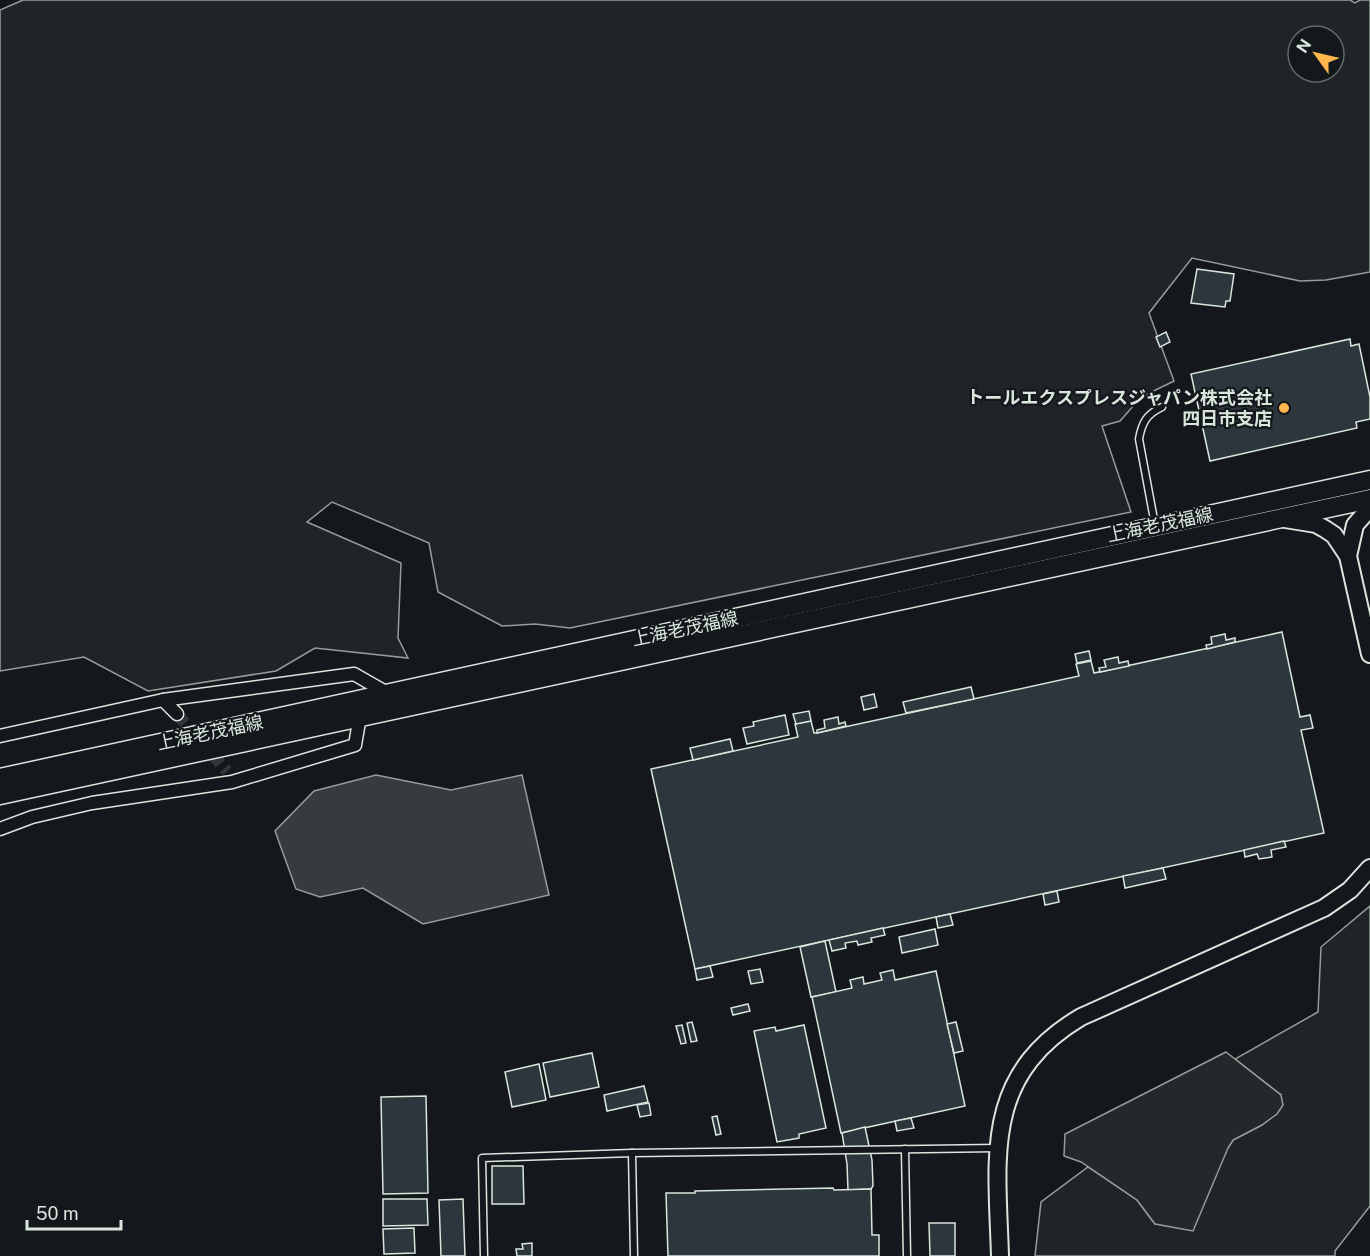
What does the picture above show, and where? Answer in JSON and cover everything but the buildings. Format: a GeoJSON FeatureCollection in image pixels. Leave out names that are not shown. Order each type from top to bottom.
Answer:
{"type":"FeatureCollection","features":[{"type":"Feature","properties":{"kind":"main road","name":"上海老茂福線"},"geometry":{"type":"LineString","coordinates":[[0,778],[1370,480]]}},
{"type":"Feature","properties":{"kind":"main road","name":"上海老茂福線"},"geometry":{"type":"LineString","coordinates":[[0,795],[1370,500]]}},
{"type":"Feature","properties":{"kind":"street"},"geometry":{"type":"LineString","coordinates":[[1348,556],[1356,525],[1370,508]]}},
{"type":"Feature","properties":{"kind":"street"},"geometry":{"type":"LineString","coordinates":[[1281,518],[1325,529],[1334,535],[1348,556],[1370,654]]}},
{"type":"Feature","properties":{"kind":"street"},"geometry":{"type":"LineString","coordinates":[[0,736],[163,700],[354,674],[389,694]]}},
{"type":"Feature","properties":{"kind":"street"},"geometry":{"type":"LineString","coordinates":[[163,700],[177,714]]}},
{"type":"Feature","properties":{"kind":"street"},"geometry":{"type":"LineString","coordinates":[[0,829],[32,818],[92,803],[191,789],[355,745],[360,716]]}},
{"type":"Feature","properties":{"kind":"street"},"geometry":{"type":"LineString","coordinates":[[1000,1256],[997,1148],[1007,1103],[1021,1073],[1043,1044],[1062,1028],[1112,1002],[1324,908],[1350,890],[1370,868]]}},
{"type":"Feature","properties":{"kind":"lane"},"geometry":{"type":"LineString","coordinates":[[1155,525],[1139,439],[1142,425],[1150,412],[1162,407]]}},
{"type":"Feature","properties":{"kind":"lane"},"geometry":{"type":"LineString","coordinates":[[484,1256],[482,1158],[632,1153],[997,1148]]}},
{"type":"Feature","properties":{"kind":"lane"},"geometry":{"type":"LineString","coordinates":[[905,1149],[907,1256]]}},
{"type":"Feature","properties":{"kind":"lane"},"geometry":{"type":"LineString","coordinates":[[632,1153],[634,1256]]}},
{"type":"Feature","properties":{"kind":"shaded area"},"geometry":{"type":"Polygon","coordinates":[[[23,0],[1350,0],[1355,3],[1360,0],[1370,0],[1370,272],[1326,280],[1300,281],[1192,258],[1149,313],[1174,381],[1141,397],[1120,421],[1102,426],[1131,512],[570,628],[535,624],[502,626],[438,592],[429,543],[332,502],[307,522],[401,563],[398,638],[408,658],[315,648],[276,671],[148,691],[84,657],[0,671],[0,10],[23,0]]]}},
{"type":"Feature","properties":{"kind":"shaded area"},"geometry":{"type":"Polygon","coordinates":[[[376,775],[451,790],[522,775],[549,895],[423,924],[363,888],[320,897],[296,889],[275,831],[314,791],[376,775]]]}},
{"type":"Feature","properties":{"kind":"shaded area"},"geometry":{"type":"Polygon","coordinates":[[[1370,906],[1370,1206],[1335,1251],[1335,1256],[1035,1256],[1041,1202],[1088,1167],[1137,1200],[1155,1224],[1233,1140],[1262,1125],[1281,1095],[1235,1059],[1318,1012],[1321,947],[1370,906]]]}},
{"type":"Feature","properties":{"kind":"shaded area"},"geometry":{"type":"Polygon","coordinates":[[[1226,1052],[1281,1095],[1283,1105],[1277,1114],[1262,1125],[1233,1140],[1193,1231],[1155,1224],[1137,1200],[1081,1162],[1064,1156],[1065,1134],[1226,1052]]]}},
{"type":"Feature","properties":{"kind":"tunnel"},"geometry":{"type":"LineString","coordinates":[[177,714],[227,771]]}},
{"type":"Feature","properties":{"kind":"place","name":"トールエクスプレスジャパン株式会社 四日市支店"},"geometry":{"type":"Point","coordinates":[1284,408]}}]}
